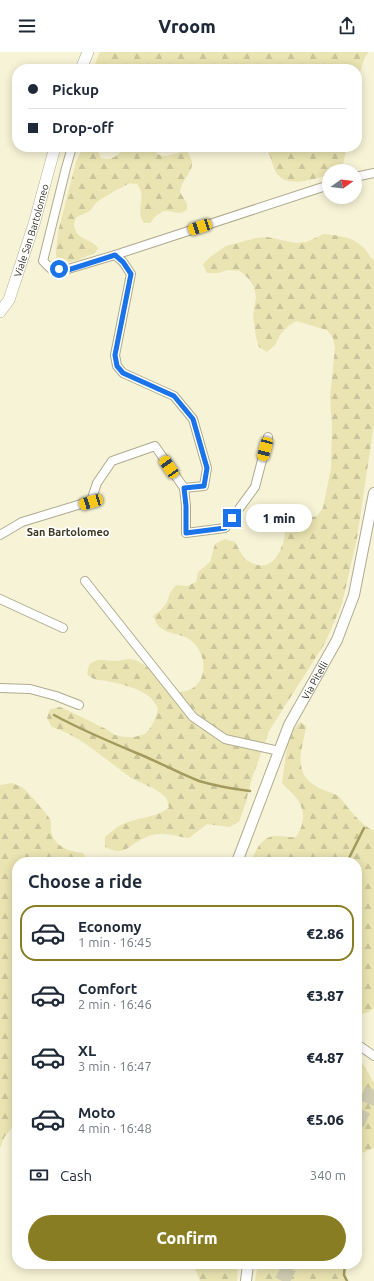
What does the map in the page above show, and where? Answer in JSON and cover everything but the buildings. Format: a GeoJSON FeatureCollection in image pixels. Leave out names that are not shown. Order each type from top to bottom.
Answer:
{"type":"FeatureCollection","features":[{"type":"Feature","properties":{"kind":"main road","name":"Viale San Bartolomeo"},"geometry":{"type":"LineString","coordinates":[[0,312],[8,300],[34,224],[54,152]]}},
{"type":"Feature","properties":{"kind":"street"},"geometry":{"type":"LineString","coordinates":[[71,152],[43,261],[50,269],[68,270],[322,187]]}},
{"type":"Feature","properties":{"kind":"street"},"geometry":{"type":"LineString","coordinates":[[362,176],[374,173]]}},
{"type":"Feature","properties":{"kind":"street"},"geometry":{"type":"LineString","coordinates":[[115,255],[123,262],[131,274],[115,355],[117,366],[123,373],[174,396],[193,419],[207,468],[204,486],[184,488]]}},
{"type":"Feature","properties":{"kind":"street"},"geometry":{"type":"LineString","coordinates":[[0,535],[22,522],[91,502],[98,482],[112,462],[155,446],[184,488],[186,533],[225,528],[255,487],[268,437]]}},
{"type":"Feature","properties":{"kind":"street","name":"Via Pitelli"},"geometry":{"type":"LineString","coordinates":[[239,857],[289,725],[340,634],[354,595],[374,493]]}},
{"type":"Feature","properties":{"kind":"street"},"geometry":{"type":"LineString","coordinates":[[85,581],[193,717],[225,739],[279,752]]}},
{"type":"Feature","properties":{"kind":"street"},"geometry":{"type":"LineString","coordinates":[[0,599],[64,628]]}},
{"type":"Feature","properties":{"kind":"street"},"geometry":{"type":"LineString","coordinates":[[0,688],[30,689],[56,696],[78,705]]}},
{"type":"Feature","properties":{"kind":"street"},"geometry":{"type":"LineString","coordinates":[[362,1048],[374,1056]]}},
{"type":"Feature","properties":{"kind":"street"},"geometry":{"type":"LineString","coordinates":[[246,1281],[247,1269]]}},
{"type":"Feature","properties":{"kind":"green space"},"geometry":{"type":"Polygon","coordinates":[[[100,52],[369,52],[365,57],[362,66],[362,64],[95,64],[100,52]]]}},
{"type":"Feature","properties":{"kind":"green space"},"geometry":{"type":"Polygon","coordinates":[[[81,152],[99,152],[101,158],[109,159],[115,157],[121,152],[156,152],[159,155],[168,156],[187,152],[192,163],[190,172],[181,186],[180,192],[187,204],[187,210],[179,213],[165,211],[157,215],[150,223],[144,223],[140,213],[140,189],[137,184],[128,184],[101,199],[89,211],[78,216],[75,220],[74,226],[77,233],[98,248],[95,253],[73,262],[59,262],[56,257],[58,232],[76,162],[81,152]]]}},
{"type":"Feature","properties":{"kind":"green space"},"geometry":{"type":"Polygon","coordinates":[[[268,152],[346,152],[343,164],[322,164],[322,177],[294,182],[287,181],[277,174],[268,152]]]}},
{"type":"Feature","properties":{"kind":"green space"},"geometry":{"type":"Polygon","coordinates":[[[324,234],[346,237],[355,241],[364,248],[374,260],[374,424],[357,538],[342,604],[325,643],[269,731],[251,781],[239,822],[229,827],[207,824],[189,838],[165,834],[154,834],[142,839],[123,851],[112,850],[105,847],[105,837],[127,822],[163,812],[169,808],[167,800],[157,791],[130,777],[74,736],[52,727],[47,718],[50,709],[60,707],[106,729],[115,735],[134,737],[145,734],[151,727],[158,709],[152,699],[130,687],[107,681],[96,680],[87,674],[89,665],[97,660],[115,661],[130,659],[138,661],[144,665],[168,689],[182,692],[195,687],[202,676],[203,662],[201,654],[191,640],[162,629],[157,624],[153,616],[161,610],[167,602],[170,593],[176,585],[187,586],[196,582],[198,572],[210,562],[215,544],[225,539],[235,542],[246,560],[252,563],[263,565],[272,562],[278,554],[284,539],[288,513],[298,512],[307,518],[317,516],[323,508],[331,468],[332,428],[330,397],[335,348],[333,338],[327,330],[296,321],[287,327],[280,335],[275,345],[267,352],[259,347],[256,337],[253,316],[256,297],[254,287],[248,278],[240,271],[228,270],[218,273],[207,273],[203,264],[226,246],[256,238],[267,237],[296,243],[306,242],[324,234]]]}},
{"type":"Feature","properties":{"kind":"green space"},"geometry":{"type":"Polygon","coordinates":[[[300,722],[306,726],[301,751],[301,767],[309,781],[322,790],[339,797],[359,820],[374,831],[374,1008],[369,1012],[362,1014],[362,857],[254,857],[262,842],[269,837],[296,837],[302,826],[303,815],[300,805],[293,794],[282,783],[290,733],[300,722]]]}},
{"type":"Feature","properties":{"kind":"green space"},"geometry":{"type":"Polygon","coordinates":[[[12,783],[23,788],[51,821],[51,830],[58,844],[72,851],[83,853],[85,857],[12,857],[12,1128],[5,1136],[0,1148],[0,785],[12,783]]]}},
{"type":"Feature","properties":{"kind":"green space"},"geometry":{"type":"Polygon","coordinates":[[[362,1063],[374,1083],[374,1148],[362,1153],[362,1063]]]}},
{"type":"Feature","properties":{"kind":"green space"},"geometry":{"type":"Polygon","coordinates":[[[195,1269],[238,1269],[237,1281],[200,1281],[195,1269]]]}},
{"type":"Feature","properties":{"kind":"green space"},"geometry":{"type":"Polygon","coordinates":[[[257,1269],[344,1269],[345,1281],[255,1281],[257,1269]]]}},
{"type":"Feature","properties":{"kind":"waterway"},"geometry":{"type":"LineString","coordinates":[[54,715],[88,732],[199,781],[250,791]]}},
{"type":"Feature","properties":{"kind":"waterway"},"geometry":{"type":"LineString","coordinates":[[350,857],[364,828]]}},
{"type":"Feature","properties":{"kind":"waterway"},"geometry":{"type":"LineString","coordinates":[[345,1269],[344,1275],[347,1281]]}},
{"type":"Feature","properties":{"kind":"tunnel"},"geometry":{"type":"LineString","coordinates":[[362,1113],[374,1086]]}},
{"type":"Feature","properties":{"kind":"tunnel"},"geometry":{"type":"LineString","coordinates":[[282,1281],[288,1269]]}},
{"type":"Feature","properties":{"kind":"district","name":"San Bartolomeo"},"geometry":{"type":"Point","coordinates":[68,532]}},
{"type":"Feature","properties":{"kind":"route"},"geometry":{"type":"LineString","coordinates":[[59,269],[68,270],[115,255],[123,262],[131,274],[115,355],[117,366],[123,373],[174,396],[193,419],[207,468],[204,486],[184,488],[186,533],[225,528],[232,518]]}}]}
